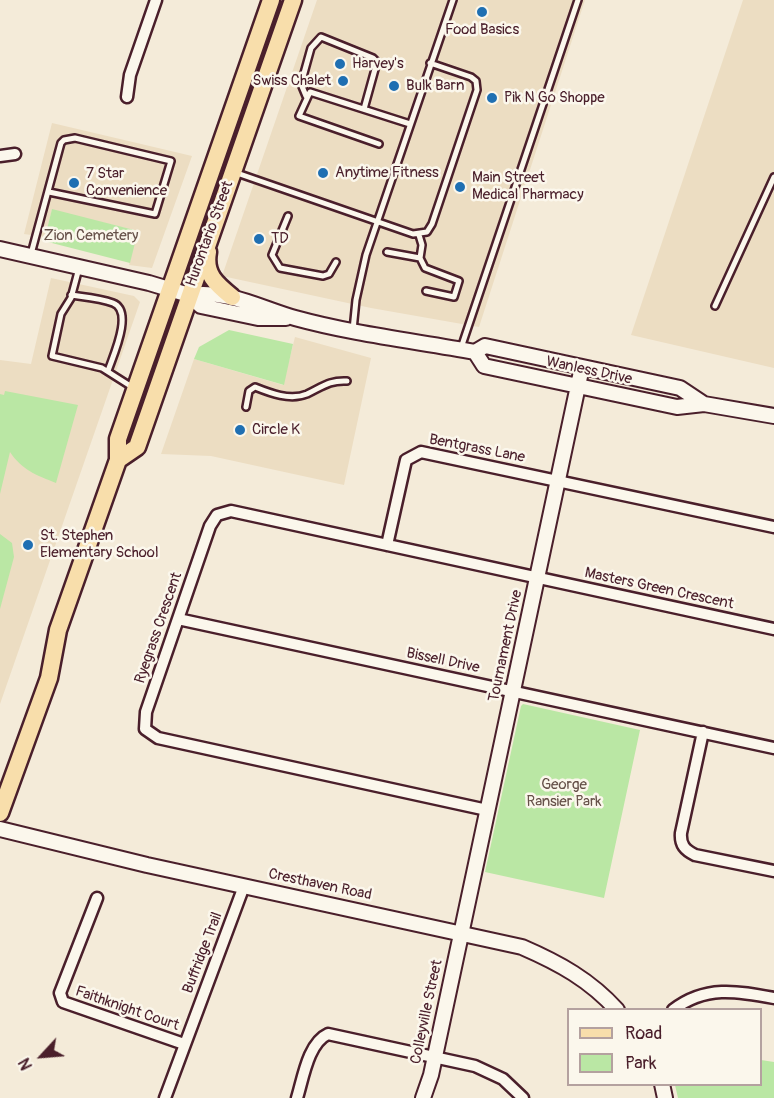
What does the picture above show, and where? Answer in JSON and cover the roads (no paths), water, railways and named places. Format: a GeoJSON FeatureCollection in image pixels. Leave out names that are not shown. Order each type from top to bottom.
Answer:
{"type":"FeatureCollection","features":[{"type":"Feature","properties":{"kind":"main road","name":"Hurontario Street"},"geometry":{"type":"LineString","coordinates":[[0,813],[49,678],[58,630],[118,460],[118,439],[271,0]]}},
{"type":"Feature","properties":{"kind":"main road","name":"Hurontario Street"},"geometry":{"type":"LineString","coordinates":[[118,460],[137,447],[292,0]]}},
{"type":"Feature","properties":{"kind":"main road"},"geometry":{"type":"LineString","coordinates":[[216,219],[207,269],[214,282],[232,297]]}},
{"type":"Feature","properties":{"kind":"street"},"geometry":{"type":"LineString","coordinates":[[127,97],[130,75],[156,0]]}},
{"type":"Feature","properties":{"kind":"street"},"geometry":{"type":"LineString","coordinates":[[0,156],[15,154]]}},
{"type":"Feature","properties":{"kind":"street"},"geometry":{"type":"LineString","coordinates":[[0,249],[189,295]]}},
{"type":"Feature","properties":{"kind":"street","name":"Wanless Drive"},"geometry":{"type":"LineString","coordinates":[[189,295],[204,293],[232,297],[260,304],[294,318],[468,351],[485,346],[680,388],[704,404]]}},
{"type":"Feature","properties":{"kind":"street","name":"Wanless Drive"},"geometry":{"type":"LineString","coordinates":[[189,295],[201,306],[258,318],[294,318]]}},
{"type":"Feature","properties":{"kind":"street","name":"Wanless Drive"},"geometry":{"type":"LineString","coordinates":[[468,351],[484,366],[578,386],[677,407],[704,404],[774,416]]}},
{"type":"Feature","properties":{"kind":"street","name":"Tournament Drive"},"geometry":{"type":"LineString","coordinates":[[461,933],[582,367]]}},
{"type":"Feature","properties":{"kind":"street","name":"Bentgrass Lane"},"geometry":{"type":"LineString","coordinates":[[387,545],[403,470],[406,460],[412,454],[429,453],[559,481]]}},
{"type":"Feature","properties":{"kind":"street"},"geometry":{"type":"LineString","coordinates":[[559,481],[774,527]]}},
{"type":"Feature","properties":{"kind":"street","name":"Ryegrass Crescent"},"geometry":{"type":"LineString","coordinates":[[487,810],[158,738],[150,734],[143,721],[210,526],[217,515],[231,512],[537,578]]}},
{"type":"Feature","properties":{"kind":"street","name":"Masters Green Crescent"},"geometry":{"type":"LineString","coordinates":[[537,578],[774,629]]}},
{"type":"Feature","properties":{"kind":"street","name":"Bissell Drive"},"geometry":{"type":"LineString","coordinates":[[178,619],[774,748]]}},
{"type":"Feature","properties":{"kind":"street"},"geometry":{"type":"LineString","coordinates":[[703,732],[681,833],[682,845],[695,855],[774,872]]}},
{"type":"Feature","properties":{"kind":"street","name":"Cresthaven Road"},"geometry":{"type":"LineString","coordinates":[[0,830],[522,947],[557,962],[585,980],[615,1008]]}},
{"type":"Feature","properties":{"kind":"street","name":"Buffridge Trail"},"geometry":{"type":"LineString","coordinates":[[165,1098],[244,886]]}},
{"type":"Feature","properties":{"kind":"street","name":"Faithknight Court"},"geometry":{"type":"LineString","coordinates":[[97,898],[60,993],[63,1002],[69,1006],[184,1044]]}},
{"type":"Feature","properties":{"kind":"street","name":"Colleyville Street"},"geometry":{"type":"LineString","coordinates":[[423,1098],[461,933]]}},
{"type":"Feature","properties":{"kind":"street"},"geometry":{"type":"LineString","coordinates":[[676,1008],[695,996],[719,991],[733,990],[774,998]]}},
{"type":"Feature","properties":{"kind":"street"},"geometry":{"type":"LineString","coordinates":[[297,1098],[318,1042],[328,1035],[475,1066],[494,1074],[512,1086],[523,1098]]}},
{"type":"Feature","properties":{"kind":"lane"},"geometry":{"type":"LineString","coordinates":[[353,330],[362,271],[376,222],[453,0]]}},
{"type":"Feature","properties":{"kind":"lane"},"geometry":{"type":"LineString","coordinates":[[468,351],[578,0]]}},
{"type":"Feature","properties":{"kind":"lane"},"geometry":{"type":"LineString","coordinates":[[306,96],[301,84],[311,48],[321,37],[373,58],[377,62],[364,109]]}},
{"type":"Feature","properties":{"kind":"lane"},"geometry":{"type":"LineString","coordinates":[[233,172],[376,222],[419,235],[427,232],[432,224],[477,90],[476,81],[471,77],[430,63]]}},
{"type":"Feature","properties":{"kind":"lane"},"geometry":{"type":"LineString","coordinates":[[379,144],[299,117],[306,96],[310,92],[410,124]]}},
{"type":"Feature","properties":{"kind":"lane"},"geometry":{"type":"LineString","coordinates":[[31,255],[62,143],[70,138],[171,161],[155,214],[49,192]]}},
{"type":"Feature","properties":{"kind":"lane"},"geometry":{"type":"LineString","coordinates":[[715,306],[774,177]]}},
{"type":"Feature","properties":{"kind":"lane"},"geometry":{"type":"LineString","coordinates":[[288,216],[272,255],[280,268],[324,276],[329,274],[336,262]]}},
{"type":"Feature","properties":{"kind":"lane"},"geometry":{"type":"LineString","coordinates":[[419,235],[422,245],[420,258],[425,267],[459,281],[454,297],[426,291]]}},
{"type":"Feature","properties":{"kind":"lane"},"geometry":{"type":"LineString","coordinates":[[387,252],[420,258]]}},
{"type":"Feature","properties":{"kind":"lane"},"geometry":{"type":"LineString","coordinates":[[80,267],[71,295],[61,314],[52,356],[108,371],[136,390]]}},
{"type":"Feature","properties":{"kind":"lane"},"geometry":{"type":"LineString","coordinates":[[71,295],[113,303],[119,308],[124,319],[108,371]]}},
{"type":"Feature","properties":{"kind":"lane"},"geometry":{"type":"LineString","coordinates":[[246,407],[249,391],[255,387],[283,396],[304,395],[327,382],[347,381]]}},
{"type":"Feature","properties":{"kind":"place","name":"Food Basics"},"geometry":{"type":"Point","coordinates":[482,12]}},
{"type":"Feature","properties":{"kind":"place","name":"Harvey's"},"geometry":{"type":"Point","coordinates":[340,64]}},
{"type":"Feature","properties":{"kind":"place","name":"Swiss Chalet"},"geometry":{"type":"Point","coordinates":[343,81]}},
{"type":"Feature","properties":{"kind":"place","name":"Bulk Barn"},"geometry":{"type":"Point","coordinates":[394,86]}},
{"type":"Feature","properties":{"kind":"place","name":"Pik N Go Shoppe"},"geometry":{"type":"Point","coordinates":[492,98]}},
{"type":"Feature","properties":{"kind":"place","name":"Anytime Fitness"},"geometry":{"type":"Point","coordinates":[323,173]}},
{"type":"Feature","properties":{"kind":"place","name":"7 Star Convenience"},"geometry":{"type":"Point","coordinates":[74,183]}},
{"type":"Feature","properties":{"kind":"place","name":"Main Street Medical Pharmacy"},"geometry":{"type":"Point","coordinates":[460,187]}},
{"type":"Feature","properties":{"kind":"place","name":"TD"},"geometry":{"type":"Point","coordinates":[259,239]}},
{"type":"Feature","properties":{"kind":"place","name":"Circle K"},"geometry":{"type":"Point","coordinates":[240,430]}},
{"type":"Feature","properties":{"kind":"place","name":"St. Stephen Elementary School"},"geometry":{"type":"Point","coordinates":[28,545]}},
{"type":"Feature","properties":{"kind":"park label","name":"Zion Cemetery"},"geometry":{"type":"Point","coordinates":[91,236]}},
{"type":"Feature","properties":{"kind":"park label","name":"George Ransier Park"},"geometry":{"type":"Point","coordinates":[564,794]}}]}
